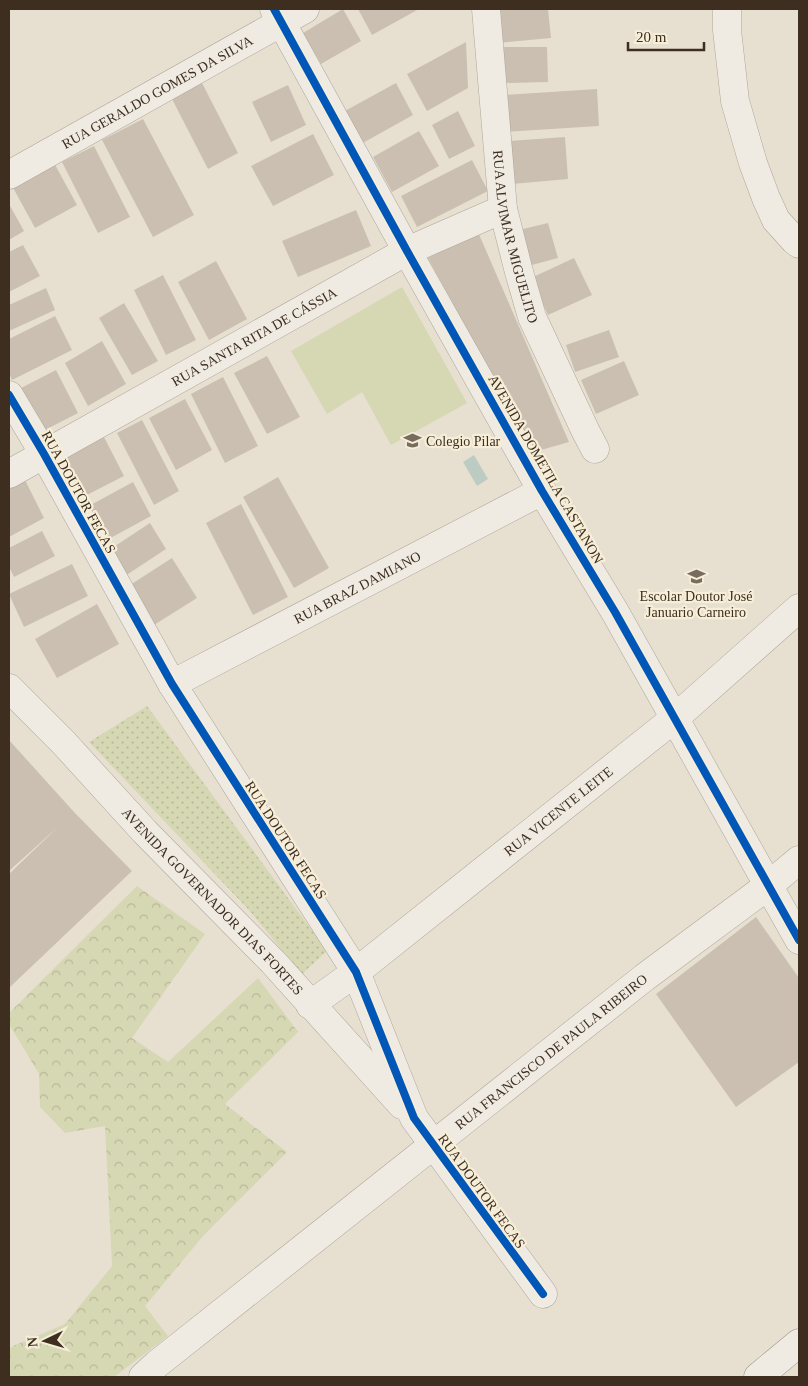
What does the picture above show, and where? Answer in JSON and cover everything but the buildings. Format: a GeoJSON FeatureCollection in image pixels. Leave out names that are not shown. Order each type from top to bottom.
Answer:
{"type":"FeatureCollection","features":[{"type":"Feature","properties":{"kind":"street","name":"RUA ALVIMAR MIGUELITO"},"geometry":{"type":"LineString","coordinates":[[486,9],[504,209],[519,272],[532,317],[595,449]]}},
{"type":"Feature","properties":{"kind":"street"},"geometry":{"type":"LineString","coordinates":[[727,9],[727,30],[735,101],[753,163],[776,220],[799,244]]}},
{"type":"Feature","properties":{"kind":"street","name":"RUA GERALDO GOMES DA SILVA"},"geometry":{"type":"LineString","coordinates":[[9,175],[287,13]]}},
{"type":"Feature","properties":{"kind":"street","name":"AVENIDA DOMETILA CASTANON"},"geometry":{"type":"LineString","coordinates":[[287,13],[407,251],[542,491],[615,612],[799,940]]}},
{"type":"Feature","properties":{"kind":"street","name":"RUA SANTA RITA DE CÁSSIA"},"geometry":{"type":"LineString","coordinates":[[9,474],[407,251],[504,209]]}},
{"type":"Feature","properties":{"kind":"street","name":"RUA DOUTOR FECAS"},"geometry":{"type":"LineString","coordinates":[[9,395],[44,454],[172,684],[356,972],[414,1118],[543,1294]]}},
{"type":"Feature","properties":{"kind":"street","name":"RUA BRAZ DAMIANO"},"geometry":{"type":"LineString","coordinates":[[172,684],[542,491]]}},
{"type":"Feature","properties":{"kind":"street","name":"RUA VICENTE LEITE"},"geometry":{"type":"LineString","coordinates":[[310,1005],[356,972],[675,718],[797,614]]}},
{"type":"Feature","properties":{"kind":"street","name":"AVENIDA GOVERNADOR DIAS FORTES"},"geometry":{"type":"LineString","coordinates":[[9,688],[63,742],[145,832],[272,962],[414,1118]]}},
{"type":"Feature","properties":{"kind":"street","name":"RUA FRANCISCO DE PAULA RIBEIRO"},"geometry":{"type":"LineString","coordinates":[[143,1377],[645,977],[769,885],[799,860]]}},
{"type":"Feature","properties":{"kind":"street"},"geometry":{"type":"LineString","coordinates":[[758,1377],[799,1343]]}},
{"type":"Feature","properties":{"kind":"green space"},"geometry":{"type":"Polygon","coordinates":[[[402,287],[467,403],[391,445],[362,392],[327,414],[291,351],[402,287]]]}},
{"type":"Feature","properties":{"kind":"green space"},"geometry":{"type":"Polygon","coordinates":[[[147,706],[327,951],[302,974],[248,909],[89,742],[147,706]]]}},
{"type":"Feature","properties":{"kind":"green space"},"geometry":{"type":"Polygon","coordinates":[[[137,886],[205,934],[132,1038],[168,1062],[258,978],[298,1032],[225,1104],[287,1152],[203,1236],[145,1306],[168,1336],[114,1377],[9,1377],[9,1349],[65,1324],[112,1266],[105,1126],[65,1133],[40,1107],[39,1074],[9,1024],[9,1013],[137,886]]]}},
{"type":"Feature","properties":{"kind":"shaded area"},"geometry":{"type":"Polygon","coordinates":[[[474,455],[488,479],[477,486],[463,462],[474,455]]]}},
{"type":"Feature","properties":{"kind":"cycle path"},"geometry":{"type":"LineString","coordinates":[[274,9],[542,491],[615,612],[799,940]]}},
{"type":"Feature","properties":{"kind":"cycle path"},"geometry":{"type":"LineString","coordinates":[[9,395],[44,454],[172,684],[356,972],[414,1118],[543,1294]]}},
{"type":"Feature","properties":{"kind":"place","name":"Colegio Pilar"},"geometry":{"type":"Point","coordinates":[412,441]}},
{"type":"Feature","properties":{"kind":"place","name":"Escolar Doutor José Januario Carneiro"},"geometry":{"type":"Point","coordinates":[696,576]}}]}
